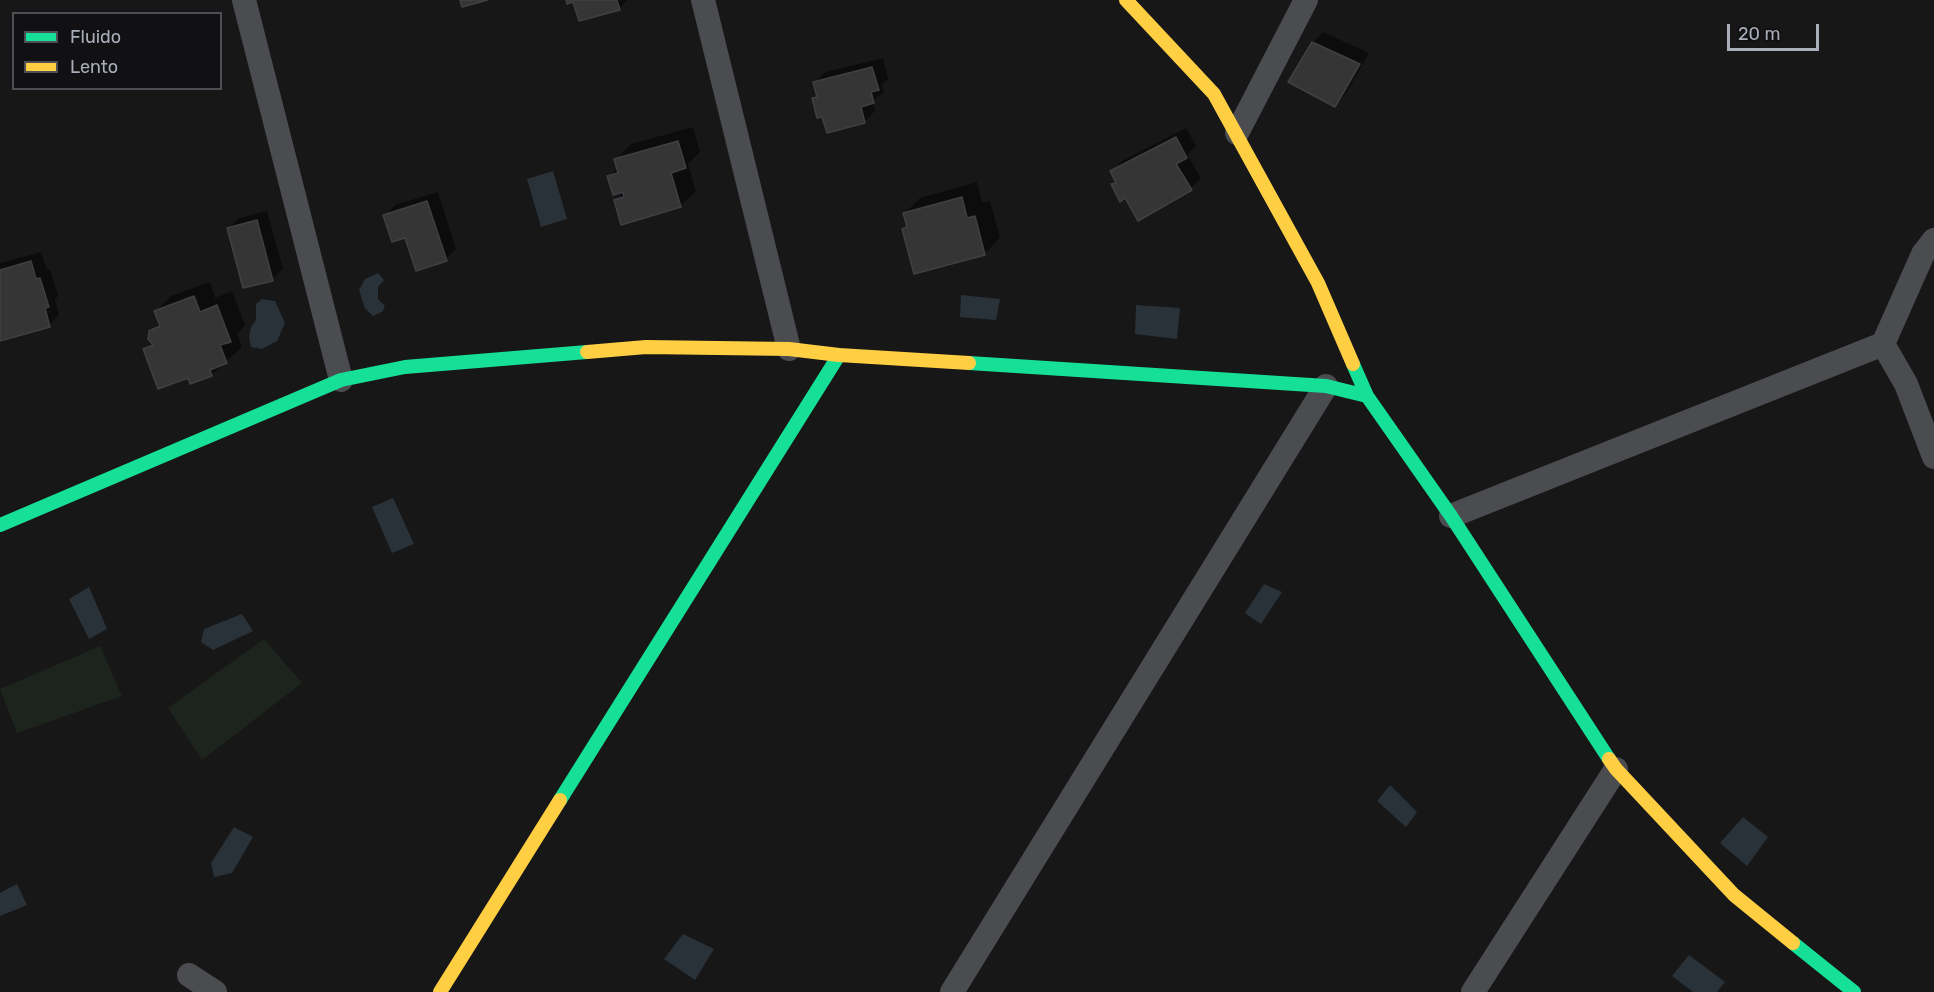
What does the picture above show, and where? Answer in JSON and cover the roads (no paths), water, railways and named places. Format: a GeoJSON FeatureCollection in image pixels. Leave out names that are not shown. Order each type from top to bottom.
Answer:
{"type":"FeatureCollection","features":[{"type":"Feature","properties":{"kind":"street"},"geometry":{"type":"LineString","coordinates":[[244,0],[341,380]]}},
{"type":"Feature","properties":{"kind":"street"},"geometry":{"type":"LineString","coordinates":[[703,0],[789,349]]}},
{"type":"Feature","properties":{"kind":"street"},"geometry":{"type":"LineString","coordinates":[[1126,0],[1208,87],[1237,133],[1318,283],[1366,396],[1451,516],[1616,769],[1734,895],[1854,992]]}},
{"type":"Feature","properties":{"kind":"street"},"geometry":{"type":"LineString","coordinates":[[1237,133],[1306,0]]}},
{"type":"Feature","properties":{"kind":"street"},"geometry":{"type":"LineString","coordinates":[[1451,516],[1884,344],[1923,254],[1934,240]]}},
{"type":"Feature","properties":{"kind":"street"},"geometry":{"type":"LineString","coordinates":[[1884,344],[1906,384],[1934,458]]}},
{"type":"Feature","properties":{"kind":"street"},"geometry":{"type":"LineString","coordinates":[[0,525],[341,380],[405,367],[646,347],[789,349],[839,355],[1326,386],[1366,396]]}},
{"type":"Feature","properties":{"kind":"street"},"geometry":{"type":"LineString","coordinates":[[440,992],[839,355]]}},
{"type":"Feature","properties":{"kind":"street"},"geometry":{"type":"LineString","coordinates":[[952,992],[1326,386]]}},
{"type":"Feature","properties":{"kind":"street"},"geometry":{"type":"LineString","coordinates":[[1473,992],[1616,769]]}},
{"type":"Feature","properties":{"kind":"street"},"geometry":{"type":"LineString","coordinates":[[189,975],[215,992]]}}]}
